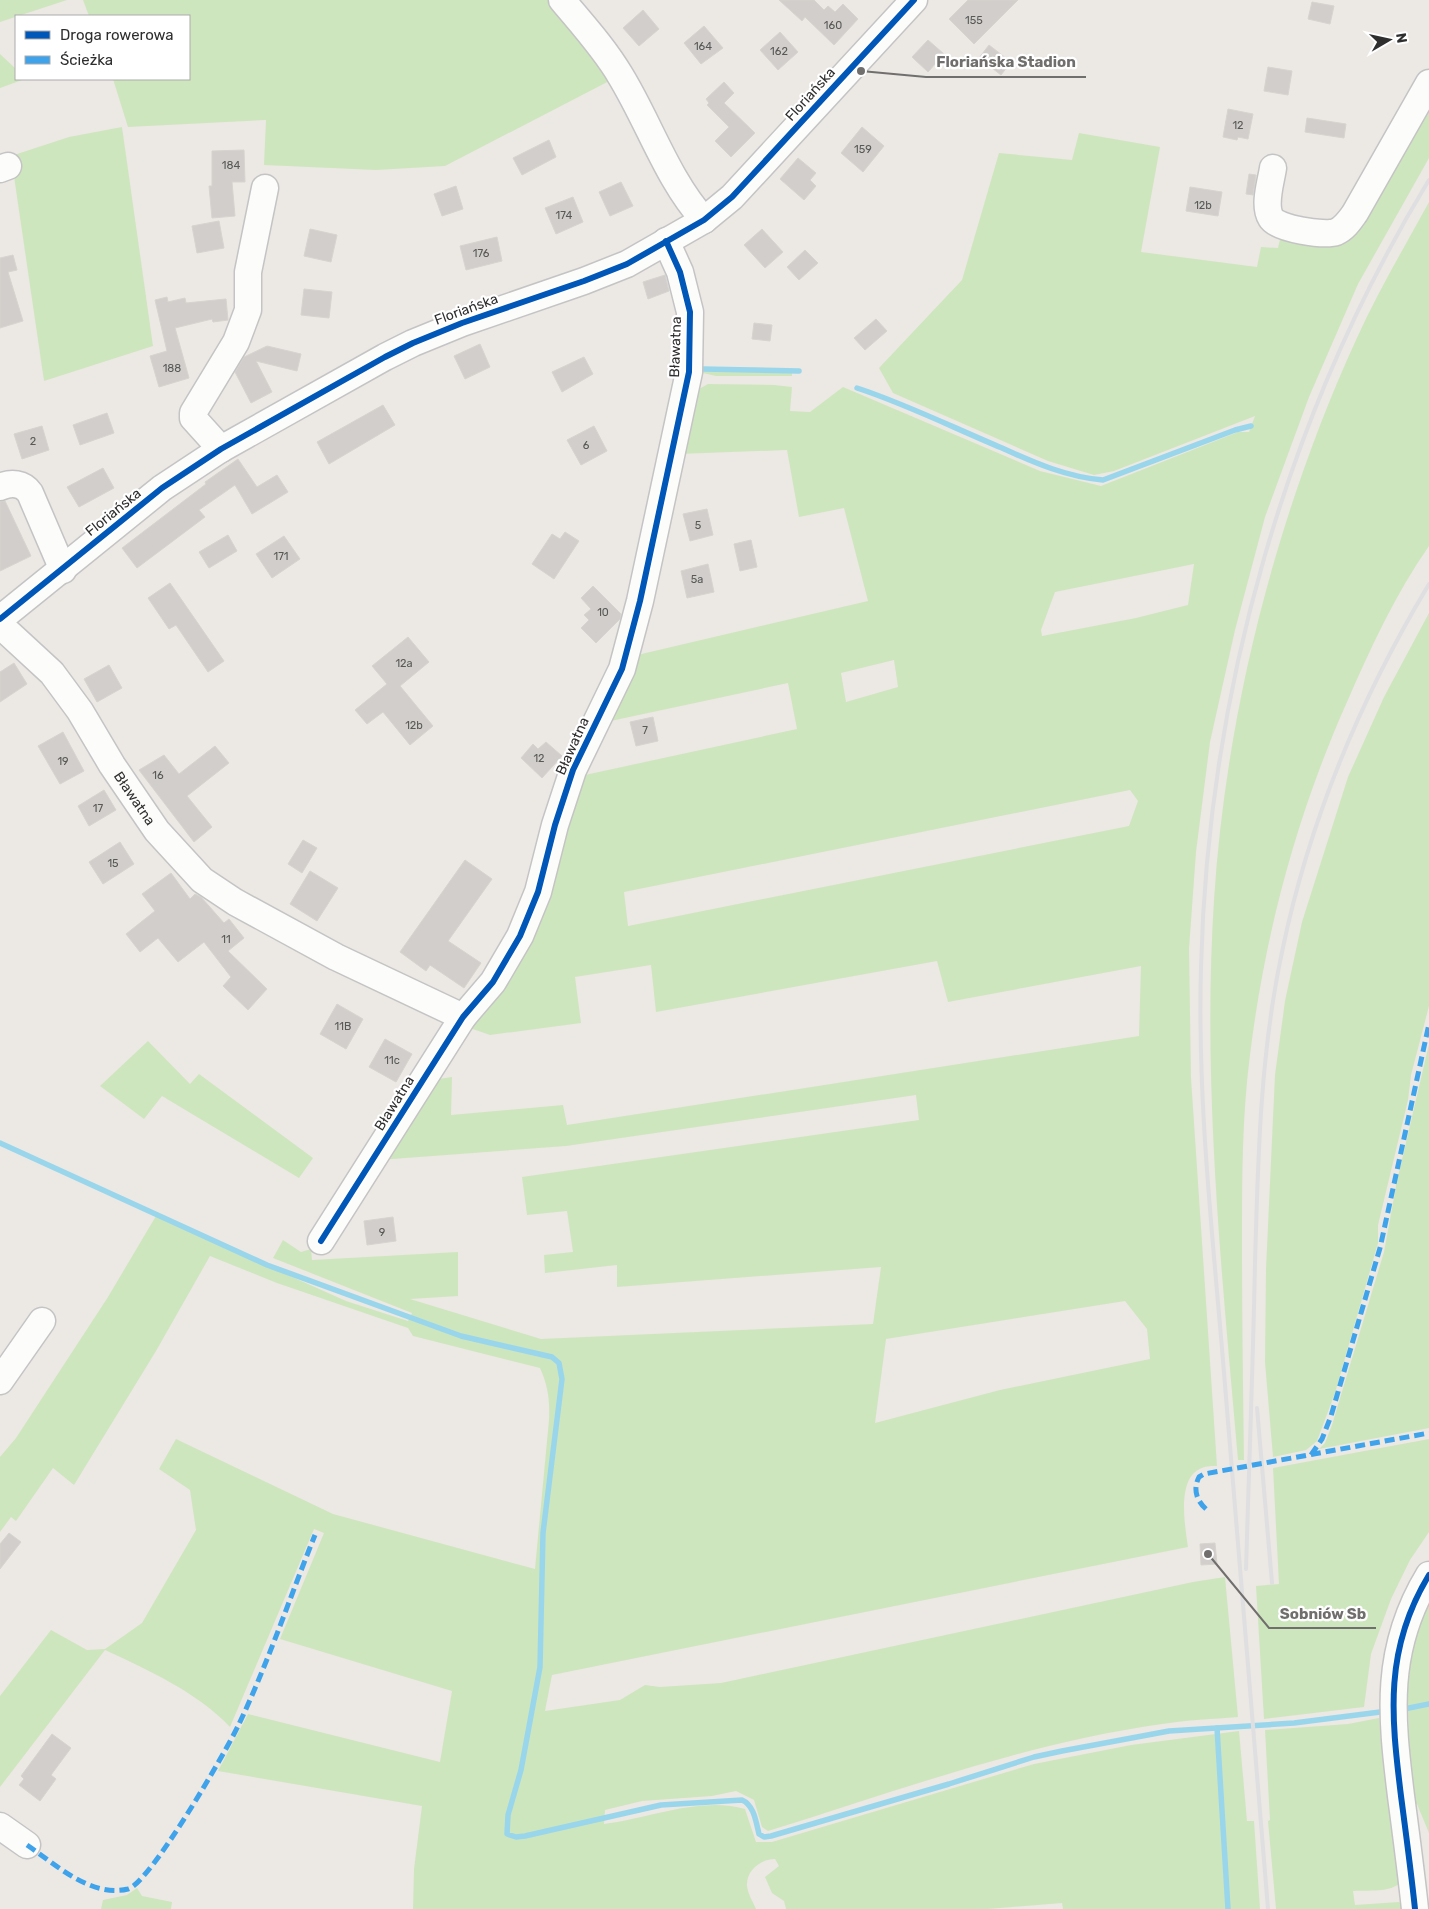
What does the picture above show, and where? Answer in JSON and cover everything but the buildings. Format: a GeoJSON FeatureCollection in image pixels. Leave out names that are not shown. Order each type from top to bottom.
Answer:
{"type":"FeatureCollection","features":[{"type":"Feature","properties":{"kind":"street"},"geometry":{"type":"LineString","coordinates":[[562,0],[593,37],[620,75],[683,191],[704,220]]}},
{"type":"Feature","properties":{"kind":"street","name":"Floriańska"},"geometry":{"type":"LineString","coordinates":[[0,619],[63,570],[162,488],[221,449],[413,343],[462,323],[584,281],[626,264],[704,220],[732,197],[914,0]]}},
{"type":"Feature","properties":{"kind":"street"},"geometry":{"type":"LineString","coordinates":[[1272,168],[1268,212],[1273,221],[1284,227],[1329,233],[1340,230],[1355,213],[1429,83]]}},
{"type":"Feature","properties":{"kind":"street"},"geometry":{"type":"LineString","coordinates":[[221,449],[193,418],[193,414],[236,342],[248,310],[248,272],[265,188]]}},
{"type":"Feature","properties":{"kind":"street","name":"Bławatna"},"geometry":{"type":"LineString","coordinates":[[322,1241],[463,1017],[494,982],[520,936],[538,892],[555,826],[573,770],[622,670],[689,372],[690,312],[680,272],[666,241]]}},
{"type":"Feature","properties":{"kind":"street"},"geometry":{"type":"LineString","coordinates":[[0,487],[17,484],[27,488],[63,570]]}},
{"type":"Feature","properties":{"kind":"street","name":"Bławatna"},"geometry":{"type":"LineString","coordinates":[[0,625],[52,673],[80,711],[112,765],[157,831],[202,880],[235,902],[336,957],[463,1017]]}},
{"type":"Feature","properties":{"kind":"street"},"geometry":{"type":"LineString","coordinates":[[0,1381],[42,1321]]}},
{"type":"Feature","properties":{"kind":"street"},"geometry":{"type":"LineString","coordinates":[[1415,1909],[1394,1742],[1392,1708],[1394,1680],[1408,1621],[1429,1575]]}},
{"type":"Feature","properties":{"kind":"street"},"geometry":{"type":"LineString","coordinates":[[0,1826],[27,1845]]}},
{"type":"Feature","properties":{"kind":"green space"},"geometry":{"type":"Polygon","coordinates":[[[0,0],[67,0],[21,15],[15,15],[15,17],[0,22],[0,0]]]}},
{"type":"Feature","properties":{"kind":"green space"},"geometry":{"type":"Polygon","coordinates":[[[83,0],[553,0],[615,78],[445,166],[376,170],[264,165],[266,120],[128,127],[113,80],[190,80],[190,15],[89,15],[83,0]]]}},
{"type":"Feature","properties":{"kind":"green space"},"geometry":{"type":"Polygon","coordinates":[[[0,54],[15,68],[15,80],[22,80],[0,88],[0,54]]]}},
{"type":"Feature","properties":{"kind":"green space"},"geometry":{"type":"Polygon","coordinates":[[[1429,102],[1429,158],[1358,284],[1309,397],[1265,517],[1235,630],[1210,742],[1196,852],[1189,949],[1191,1078],[1217,1466],[1202,1468],[1194,1473],[1188,1481],[1185,1491],[1184,1515],[1188,1547],[552,1675],[545,1711],[620,1700],[645,1685],[660,1687],[721,1683],[1193,1582],[1225,1577],[1238,1717],[1162,1724],[1062,1743],[963,1770],[768,1831],[762,1827],[754,1800],[736,1791],[712,1796],[642,1801],[605,1810],[604,1824],[692,1807],[728,1806],[745,1809],[756,1842],[772,1842],[1034,1764],[1131,1745],[1239,1731],[1247,1821],[1254,1821],[1260,1909],[1063,1909],[1062,1903],[988,1909],[786,1909],[784,1901],[772,1893],[765,1877],[779,1866],[775,1859],[755,1866],[747,1880],[749,1895],[756,1909],[413,1909],[414,1869],[422,1806],[218,1771],[248,1714],[440,1762],[452,1691],[280,1639],[324,1533],[314,1529],[230,1727],[203,1703],[171,1683],[105,1650],[0,1787],[0,1696],[51,1630],[87,1650],[105,1649],[142,1623],[196,1530],[190,1490],[159,1469],[176,1439],[333,1514],[535,1569],[549,1420],[547,1387],[540,1368],[413,1336],[408,1328],[277,1283],[210,1256],[156,1351],[74,1485],[53,1468],[16,1521],[11,1517],[0,1532],[0,1457],[16,1438],[108,1297],[156,1216],[346,1301],[408,1321],[412,1313],[273,1258],[283,1240],[301,1252],[311,1249],[312,1260],[458,1252],[458,1296],[410,1299],[541,1339],[873,1324],[881,1267],[617,1287],[617,1265],[545,1273],[544,1255],[573,1252],[567,1211],[527,1215],[522,1177],[919,1120],[916,1095],[566,1146],[379,1160],[432,1080],[452,1077],[451,1115],[563,1105],[567,1125],[1139,1036],[1141,966],[948,1002],[937,961],[656,1012],[651,965],[575,977],[581,1023],[490,1035],[464,1026],[585,775],[797,729],[788,683],[606,722],[633,656],[868,601],[844,508],[799,517],[787,450],[678,454],[690,394],[708,384],[792,387],[790,411],[810,412],[843,387],[1040,471],[1101,486],[1238,432],[1249,432],[1255,416],[1114,471],[1094,475],[1048,461],[893,393],[879,368],[962,280],[999,153],[1072,160],[1079,133],[1160,147],[1141,252],[1257,267],[1261,247],[1278,248],[1281,235],[1347,242],[1429,102]],[[1194,564],[1055,592],[1041,630],[1042,636],[1136,618],[1188,605],[1194,564]],[[894,660],[841,673],[846,702],[898,687],[894,660]],[[1130,790],[624,892],[628,926],[1129,826],[1138,801],[1130,790]],[[1125,1301],[886,1339],[875,1423],[1000,1390],[1150,1359],[1147,1329],[1125,1301]]]}},
{"type":"Feature","properties":{"kind":"green space"},"geometry":{"type":"Polygon","coordinates":[[[122,127],[153,346],[44,381],[11,156],[69,137],[122,127]]]}},
{"type":"Feature","properties":{"kind":"green space"},"geometry":{"type":"Polygon","coordinates":[[[1429,202],[1429,546],[1384,622],[1329,744],[1298,831],[1285,875],[1264,964],[1247,1078],[1244,1124],[1242,1170],[1242,1322],[1244,1460],[1238,1460],[1220,1251],[1210,1040],[1214,900],[1220,829],[1230,757],[1243,685],[1260,614],[1302,474],[1328,406],[1364,322],[1429,202]]]}},
{"type":"Feature","properties":{"kind":"green space"},"geometry":{"type":"Polygon","coordinates":[[[695,367],[792,368],[792,376],[716,376],[694,371],[695,367]]]}},
{"type":"Feature","properties":{"kind":"green space"},"geometry":{"type":"Polygon","coordinates":[[[1429,613],[1429,1006],[1411,1075],[1408,1100],[1378,1225],[1378,1243],[1335,1393],[1317,1441],[1306,1450],[1273,1457],[1265,1362],[1266,1269],[1275,1075],[1285,1001],[1302,922],[1348,777],[1384,697],[1429,613]]]}},
{"type":"Feature","properties":{"kind":"green space"},"geometry":{"type":"Polygon","coordinates":[[[148,1041],[190,1084],[199,1074],[313,1158],[299,1178],[162,1096],[144,1119],[100,1086],[148,1041]]]}},
{"type":"Feature","properties":{"kind":"green space"},"geometry":{"type":"Polygon","coordinates":[[[1429,1044],[1429,1428],[1319,1449],[1325,1443],[1332,1425],[1384,1252],[1397,1181],[1429,1044]]]}},
{"type":"Feature","properties":{"kind":"green space"},"geometry":{"type":"Polygon","coordinates":[[[1429,1439],[1429,1532],[1410,1560],[1391,1599],[1371,1654],[1364,1707],[1264,1719],[1256,1586],[1279,1584],[1273,1468],[1429,1439]]]}},
{"type":"Feature","properties":{"kind":"green space"},"geometry":{"type":"Polygon","coordinates":[[[1429,1598],[1429,1833],[1417,1804],[1411,1805],[1407,1668],[1411,1646],[1429,1598]]]}},
{"type":"Feature","properties":{"kind":"green space"},"geometry":{"type":"Polygon","coordinates":[[[1379,1718],[1381,1742],[1386,1742],[1401,1882],[1391,1888],[1353,1891],[1355,1905],[1399,1902],[1406,1909],[1276,1909],[1268,1821],[1270,1820],[1265,1730],[1348,1724],[1379,1718]]]}},
{"type":"Feature","properties":{"kind":"green space"},"geometry":{"type":"Polygon","coordinates":[[[137,1888],[142,1896],[172,1902],[171,1909],[101,1909],[103,1900],[127,1895],[137,1888]]]}},
{"type":"Feature","properties":{"kind":"waterway"},"geometry":{"type":"LineString","coordinates":[[702,369],[799,371]]}},
{"type":"Feature","properties":{"kind":"waterway"},"geometry":{"type":"LineString","coordinates":[[857,388],[912,409],[1039,464],[1064,473],[1103,480],[1235,430],[1251,426]]}},
{"type":"Feature","properties":{"kind":"waterway"},"geometry":{"type":"LineString","coordinates":[[0,1143],[267,1265],[461,1336],[552,1357],[559,1363],[562,1379],[543,1533],[540,1667],[521,1770],[508,1815],[507,1834],[516,1837],[525,1836],[661,1805],[742,1800],[752,1810],[759,1834],[764,1837],[949,1784],[1034,1757],[1062,1751],[1169,1731],[1294,1723],[1388,1711]]}},
{"type":"Feature","properties":{"kind":"waterway"},"geometry":{"type":"LineString","coordinates":[[1399,1710],[1429,1704]]}},
{"type":"Feature","properties":{"kind":"waterway"},"geometry":{"type":"LineString","coordinates":[[1217,1728],[1228,1909]]}},
{"type":"Feature","properties":{"kind":"railway"},"geometry":{"type":"LineString","coordinates":[[1268,1909],[1204,1124],[1200,1019],[1207,864],[1219,761],[1239,659],[1264,558],[1296,460],[1334,363],[1378,270],[1429,180]]}},
{"type":"Feature","properties":{"kind":"railway"},"geometry":{"type":"LineString","coordinates":[[1246,1569],[1261,1107],[1269,1029],[1282,952],[1293,903],[1307,855],[1322,808],[1340,762],[1359,716],[1404,627],[1429,584]]}},
{"type":"Feature","properties":{"kind":"railway"},"geometry":{"type":"LineString","coordinates":[[1257,1408],[1272,1583]]}},
{"type":"Feature","properties":{"kind":"marked path"},"geometry":{"type":"LineString","coordinates":[[1311,1455],[1322,1439],[1331,1416],[1380,1248],[1429,1024]]}},
{"type":"Feature","properties":{"kind":"marked path"},"geometry":{"type":"LineString","coordinates":[[1206,1509],[1196,1494],[1197,1481],[1204,1474],[1429,1433]]}},
{"type":"Feature","properties":{"kind":"marked path"},"geometry":{"type":"LineString","coordinates":[[27,1845],[74,1878],[101,1889],[128,1889],[139,1881],[170,1841],[220,1760],[239,1724],[269,1654],[315,1535]]}},
{"type":"Feature","properties":{"kind":"cycle path"},"geometry":{"type":"LineString","coordinates":[[0,619],[162,488],[221,449],[413,343],[462,323],[584,281],[627,264],[704,220],[732,197],[914,0]]}},
{"type":"Feature","properties":{"kind":"cycle path"},"geometry":{"type":"LineString","coordinates":[[321,1241],[463,1017],[493,982],[520,936],[538,892],[555,825],[573,770],[622,669],[640,601],[689,372],[690,312],[680,272],[666,241]]}},
{"type":"Feature","properties":{"kind":"cycle path"},"geometry":{"type":"LineString","coordinates":[[1415,1909],[1397,1766],[1394,1683],[1404,1629],[1414,1602],[1429,1575]]}},
{"type":"Feature","properties":{"kind":"place","name":"Floriańska Stadion"},"geometry":{"type":"Point","coordinates":[861,71]}},
{"type":"Feature","properties":{"kind":"place","name":"Sobniów Sb"},"geometry":{"type":"Point","coordinates":[1208,1554]}}]}
